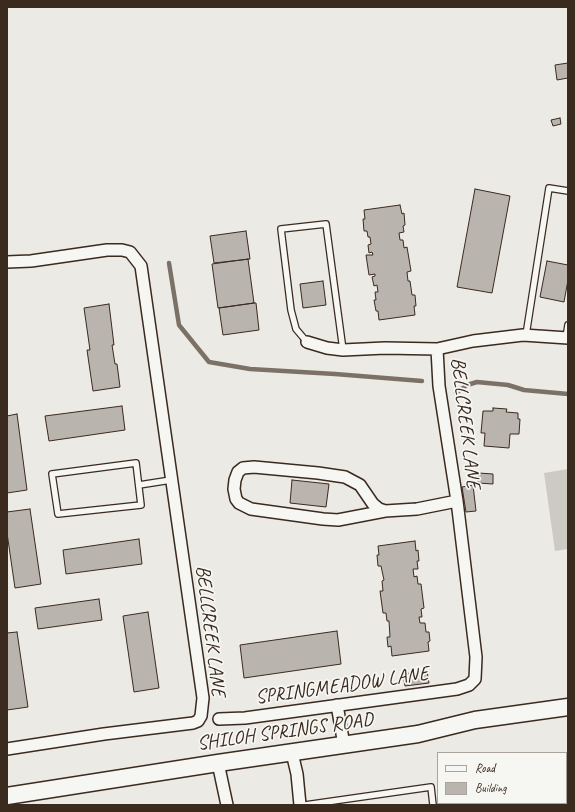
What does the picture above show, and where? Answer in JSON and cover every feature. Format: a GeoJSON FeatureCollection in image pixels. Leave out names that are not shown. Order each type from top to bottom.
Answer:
{"type":"FeatureCollection","features":[{"type":"Feature","properties":{"kind":"street","name":"BELLCREEK LANE"},"geometry":{"type":"LineString","coordinates":[[7,262],[31,262],[107,250],[122,250],[130,252],[134,255],[141,266],[203,698],[201,716],[198,721],[193,723],[104,734],[7,749]]}},
{"type":"Feature","properties":{"kind":"street","name":"BELLCREEK LANE"},"geometry":{"type":"LineString","coordinates":[[308,342],[327,348],[342,350],[437,348],[473,341],[526,335],[567,338]]}},
{"type":"Feature","properties":{"kind":"street","name":"BELLCREEK LANE"},"geometry":{"type":"LineString","coordinates":[[437,348],[439,386],[457,501],[476,657],[475,679],[469,685]]}},
{"type":"Feature","properties":{"kind":"street","name":"BELLCREEK LANE"},"geometry":{"type":"LineString","coordinates":[[385,511],[379,509],[373,504],[360,485],[345,477],[254,467],[243,468],[238,472],[235,480],[234,489],[236,499],[239,503],[251,509],[323,519],[338,520],[385,511],[417,509],[457,501]]}},
{"type":"Feature","properties":{"kind":"street","name":"SPRINGMEADOW LANE"},"geometry":{"type":"LineString","coordinates":[[218,719],[246,718],[457,689],[469,685]]}},
{"type":"Feature","properties":{"kind":"street"},"geometry":{"type":"LineString","coordinates":[[338,705],[344,745]]}},
{"type":"Feature","properties":{"kind":"street","name":"SHILOH SPRINGS ROAD"},"geometry":{"type":"LineString","coordinates":[[7,796],[418,734],[476,720],[568,708]]}},
{"type":"Feature","properties":{"kind":"street"},"geometry":{"type":"LineString","coordinates":[[292,753],[297,774],[300,805]]}},
{"type":"Feature","properties":{"kind":"street"},"geometry":{"type":"LineString","coordinates":[[218,763],[227,805]]}},
{"type":"Feature","properties":{"kind":"lane"},"geometry":{"type":"LineString","coordinates":[[526,335],[549,188],[568,191]]}},
{"type":"Feature","properties":{"kind":"lane"},"geometry":{"type":"LineString","coordinates":[[308,342],[296,329],[291,310],[281,229],[326,224],[342,350]]}},
{"type":"Feature","properties":{"kind":"lane"},"geometry":{"type":"LineString","coordinates":[[567,338],[568,325]]}},
{"type":"Feature","properties":{"kind":"lane"},"geometry":{"type":"LineString","coordinates":[[136,463],[139,485],[141,505],[58,514],[52,474],[136,463]]}},
{"type":"Feature","properties":{"kind":"lane"},"geometry":{"type":"LineString","coordinates":[[139,485],[171,480]]}},
{"type":"Feature","properties":{"kind":"lane"},"geometry":{"type":"LineString","coordinates":[[305,805],[431,787],[433,805]]}},
{"type":"Feature","properties":{"kind":"shaded area"},"geometry":{"type":"Polygon","coordinates":[[[568,469],[568,549],[555,551],[544,473],[568,469]]]}},
{"type":"Feature","properties":{"kind":"building"},"geometry":{"type":"Polygon","coordinates":[[[568,63],[568,78],[557,80],[555,65],[568,63]]]}},
{"type":"Feature","properties":{"kind":"building"},"geometry":{"type":"Polygon","coordinates":[[[560,118],[561,124],[553,126],[551,120],[560,118]]]}},
{"type":"Feature","properties":{"kind":"building"},"geometry":{"type":"Polygon","coordinates":[[[475,189],[510,196],[492,293],[457,287],[475,189]]]}},
{"type":"Feature","properties":{"kind":"building"},"geometry":{"type":"Polygon","coordinates":[[[400,205],[402,214],[404,213],[405,225],[403,226],[404,232],[399,233],[400,240],[403,240],[404,248],[407,247],[411,271],[407,272],[408,281],[410,281],[412,295],[415,295],[415,315],[379,320],[378,311],[376,311],[374,300],[376,300],[375,292],[378,292],[377,285],[374,286],[372,277],[375,276],[375,274],[369,275],[366,255],[373,255],[372,252],[369,253],[368,245],[371,244],[370,237],[368,237],[367,231],[364,231],[364,210],[400,205]]]}},
{"type":"Feature","properties":{"kind":"building"},"geometry":{"type":"Polygon","coordinates":[[[246,231],[250,259],[214,263],[210,236],[246,231]]]}},
{"type":"Feature","properties":{"kind":"building"},"geometry":{"type":"Polygon","coordinates":[[[248,259],[254,303],[218,308],[212,264],[248,259]]]}},
{"type":"Feature","properties":{"kind":"building"},"geometry":{"type":"Polygon","coordinates":[[[547,261],[568,265],[568,280],[564,302],[540,297],[547,261]]]}},
{"type":"Feature","properties":{"kind":"building"},"geometry":{"type":"Polygon","coordinates":[[[323,281],[326,305],[303,308],[300,284],[323,281]]]}},
{"type":"Feature","properties":{"kind":"building"},"geometry":{"type":"Polygon","coordinates":[[[256,303],[259,330],[223,335],[219,308],[256,303]]]}},
{"type":"Feature","properties":{"kind":"building"},"geometry":{"type":"Polygon","coordinates":[[[109,304],[114,345],[112,345],[115,364],[117,364],[120,387],[93,391],[87,350],[90,350],[84,308],[109,304]]]}},
{"type":"Feature","properties":{"kind":"building"},"geometry":{"type":"Polygon","coordinates":[[[122,406],[125,430],[49,441],[45,416],[122,406]]]}},
{"type":"Feature","properties":{"kind":"building"},"geometry":{"type":"Polygon","coordinates":[[[493,408],[507,409],[506,412],[518,413],[518,419],[520,419],[519,434],[510,434],[509,448],[484,446],[485,433],[481,433],[483,411],[493,411],[493,408]]]}},
{"type":"Feature","properties":{"kind":"building"},"geometry":{"type":"Polygon","coordinates":[[[17,414],[27,490],[7,493],[7,416],[17,414]]]}},
{"type":"Feature","properties":{"kind":"building"},"geometry":{"type":"Polygon","coordinates":[[[479,473],[493,474],[493,484],[478,483],[479,473]]]}},
{"type":"Feature","properties":{"kind":"building"},"geometry":{"type":"Polygon","coordinates":[[[292,480],[329,484],[326,507],[290,503],[292,480]]]}},
{"type":"Feature","properties":{"kind":"building"},"geometry":{"type":"Polygon","coordinates":[[[473,485],[476,511],[466,512],[462,487],[473,485]]]}},
{"type":"Feature","properties":{"kind":"building"},"geometry":{"type":"Polygon","coordinates":[[[30,509],[41,584],[15,588],[7,533],[7,512],[30,509]]]}},
{"type":"Feature","properties":{"kind":"building"},"geometry":{"type":"Polygon","coordinates":[[[139,539],[142,564],[66,574],[63,550],[139,539]]]}},
{"type":"Feature","properties":{"kind":"building"},"geometry":{"type":"Polygon","coordinates":[[[415,541],[419,561],[417,561],[418,569],[413,569],[414,577],[417,576],[418,584],[421,584],[424,608],[421,609],[422,617],[419,617],[420,623],[425,623],[426,632],[429,632],[429,651],[392,656],[391,646],[388,647],[387,637],[390,637],[389,621],[387,621],[386,613],[383,613],[380,591],[383,591],[382,581],[384,580],[381,566],[378,566],[378,546],[415,541]]]}},
{"type":"Feature","properties":{"kind":"building"},"geometry":{"type":"Polygon","coordinates":[[[99,599],[102,620],[38,629],[35,608],[99,599]]]}},
{"type":"Feature","properties":{"kind":"building"},"geometry":{"type":"Polygon","coordinates":[[[148,612],[159,688],[134,692],[123,616],[148,612]]]}},
{"type":"Feature","properties":{"kind":"building"},"geometry":{"type":"Polygon","coordinates":[[[337,631],[341,664],[244,678],[240,645],[337,631]]]}},
{"type":"Feature","properties":{"kind":"building"},"geometry":{"type":"Polygon","coordinates":[[[17,632],[28,707],[7,710],[7,633],[17,632]]]}},
{"type":"Feature","properties":{"kind":"building"},"geometry":{"type":"Polygon","coordinates":[[[427,671],[429,683],[405,686],[403,674],[427,671]]]}},
{"type":"Feature","properties":{"kind":"waterway"},"geometry":{"type":"LineString","coordinates":[[169,263],[179,325],[209,362],[250,369],[422,381]]}},
{"type":"Feature","properties":{"kind":"waterway"},"geometry":{"type":"LineString","coordinates":[[456,393],[467,385],[477,382],[508,385],[524,390],[568,394]]}}]}
